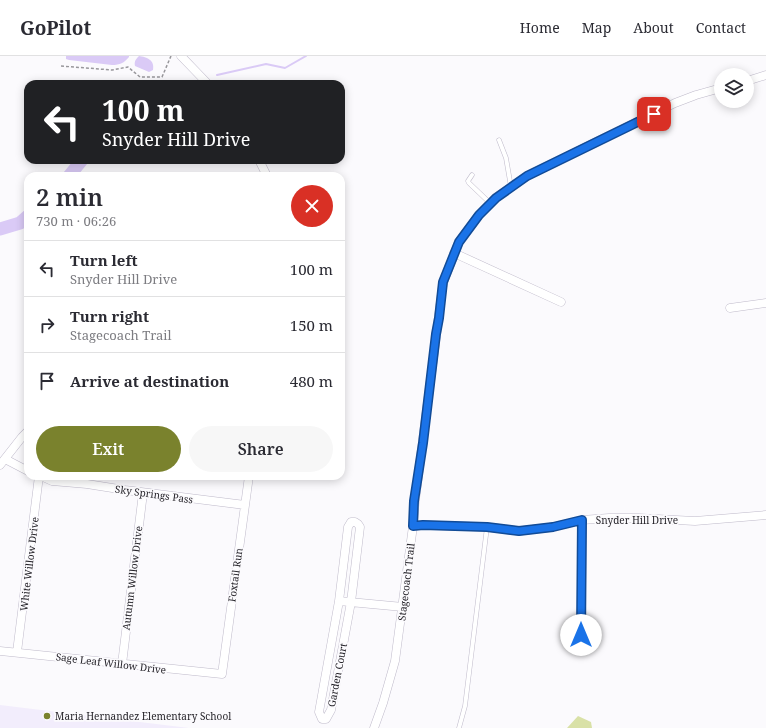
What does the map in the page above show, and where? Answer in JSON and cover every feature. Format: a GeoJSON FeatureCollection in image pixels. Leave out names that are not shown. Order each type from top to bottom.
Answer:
{"type":"FeatureCollection","features":[{"type":"Feature","properties":{"kind":"street"},"geometry":{"type":"LineString","coordinates":[[181,56],[204,80]]}},
{"type":"Feature","properties":{"kind":"street"},"geometry":{"type":"LineString","coordinates":[[754,79],[766,75]]}},
{"type":"Feature","properties":{"kind":"street","name":"Stagecoach Trail"},"geometry":{"type":"LineString","coordinates":[[374,728],[396,661],[413,526],[414,501],[443,282],[459,242],[490,203],[527,176],[675,103],[714,90]]}},
{"type":"Feature","properties":{"kind":"street"},"geometry":{"type":"LineString","coordinates":[[454,253],[561,302]]}},
{"type":"Feature","properties":{"kind":"street"},"geometry":{"type":"LineString","coordinates":[[730,308],[766,303]]}},
{"type":"Feature","properties":{"kind":"street"},"geometry":{"type":"LineString","coordinates":[[24,435],[2,462],[24,470]]}},
{"type":"Feature","properties":{"kind":"street","name":"White Willow Drive"},"geometry":{"type":"LineString","coordinates":[[17,652],[39,480]]}},
{"type":"Feature","properties":{"kind":"street","name":"Sky Springs Pass"},"geometry":{"type":"LineString","coordinates":[[50,480],[245,505]]}},
{"type":"Feature","properties":{"kind":"street","name":"Foxtail Run"},"geometry":{"type":"LineString","coordinates":[[222,674],[248,480]]}},
{"type":"Feature","properties":{"kind":"street","name":"Autumn Willow Drive"},"geometry":{"type":"LineString","coordinates":[[122,664],[143,493]]}},
{"type":"Feature","properties":{"kind":"street","name":"Snyder Hill Drive"},"geometry":{"type":"LineString","coordinates":[[413,526],[487,527],[519,531],[553,527],[582,520],[610,518],[695,521],[766,515]]}},
{"type":"Feature","properties":{"kind":"street"},"geometry":{"type":"LineString","coordinates":[[581,650],[582,520]]}},
{"type":"Feature","properties":{"kind":"street","name":"Garden Court"},"geometry":{"type":"LineString","coordinates":[[351,522],[355,522],[360,527],[352,602],[331,710],[326,719],[322,719],[319,712],[339,601],[348,527],[351,522]]}},
{"type":"Feature","properties":{"kind":"street"},"geometry":{"type":"LineString","coordinates":[[339,601],[403,607]]}},
{"type":"Feature","properties":{"kind":"street","name":"Sage Leaf Willow Drive"},"geometry":{"type":"LineString","coordinates":[[0,651],[222,674]]}},
{"type":"Feature","properties":{"kind":"lane"},"geometry":{"type":"LineString","coordinates":[[499,140],[506,158],[511,188]]}},
{"type":"Feature","properties":{"kind":"lane"},"geometry":{"type":"LineString","coordinates":[[472,175],[468,181],[469,183],[490,203]]}},
{"type":"Feature","properties":{"kind":"lane"},"geometry":{"type":"LineString","coordinates":[[459,728],[465,706],[487,527]]}},
{"type":"Feature","properties":{"kind":"path"},"geometry":{"type":"LineString","coordinates":[[61,66],[112,70],[128,66],[140,77],[162,77],[171,56]]}},
{"type":"Feature","properties":{"kind":"shaded area"},"geometry":{"type":"Polygon","coordinates":[[[66,56],[129,57],[122,63],[112,65],[69,60],[66,59],[66,56]]]}},
{"type":"Feature","properties":{"kind":"shaded area"},"geometry":{"type":"Polygon","coordinates":[[[139,56],[145,57],[152,61],[153,70],[149,72],[135,66],[136,60],[139,56]]]}},
{"type":"Feature","properties":{"kind":"shaded area","name":"Maria Hernandez Elementary School"},"geometry":{"type":"Polygon","coordinates":[[[0,705],[189,728],[0,728],[0,705]]]}},
{"type":"Feature","properties":{"kind":"green space"},"geometry":{"type":"Polygon","coordinates":[[[578,716],[591,722],[592,728],[567,728],[578,716]]]}},
{"type":"Feature","properties":{"kind":"waterway"},"geometry":{"type":"LineString","coordinates":[[217,75],[266,64],[285,68],[306,56]]}},
{"type":"Feature","properties":{"kind":"waterway"},"geometry":{"type":"LineString","coordinates":[[72,172],[79,164]]}},
{"type":"Feature","properties":{"kind":"waterway"},"geometry":{"type":"LineString","coordinates":[[0,229],[20,223],[24,220]]}},
{"type":"Feature","properties":{"kind":"place","name":"Maria Hernandez Elementary School"},"geometry":{"type":"Point","coordinates":[47,716]}},
{"type":"Feature","properties":{"kind":"route"},"geometry":{"type":"LineString","coordinates":[[581,635],[582,520],[553,527],[519,531],[487,527],[471,528],[423,525],[413,526],[414,501],[423,443],[443,282],[459,242],[479,215],[496,198],[527,176],[654,114]]}}]}
